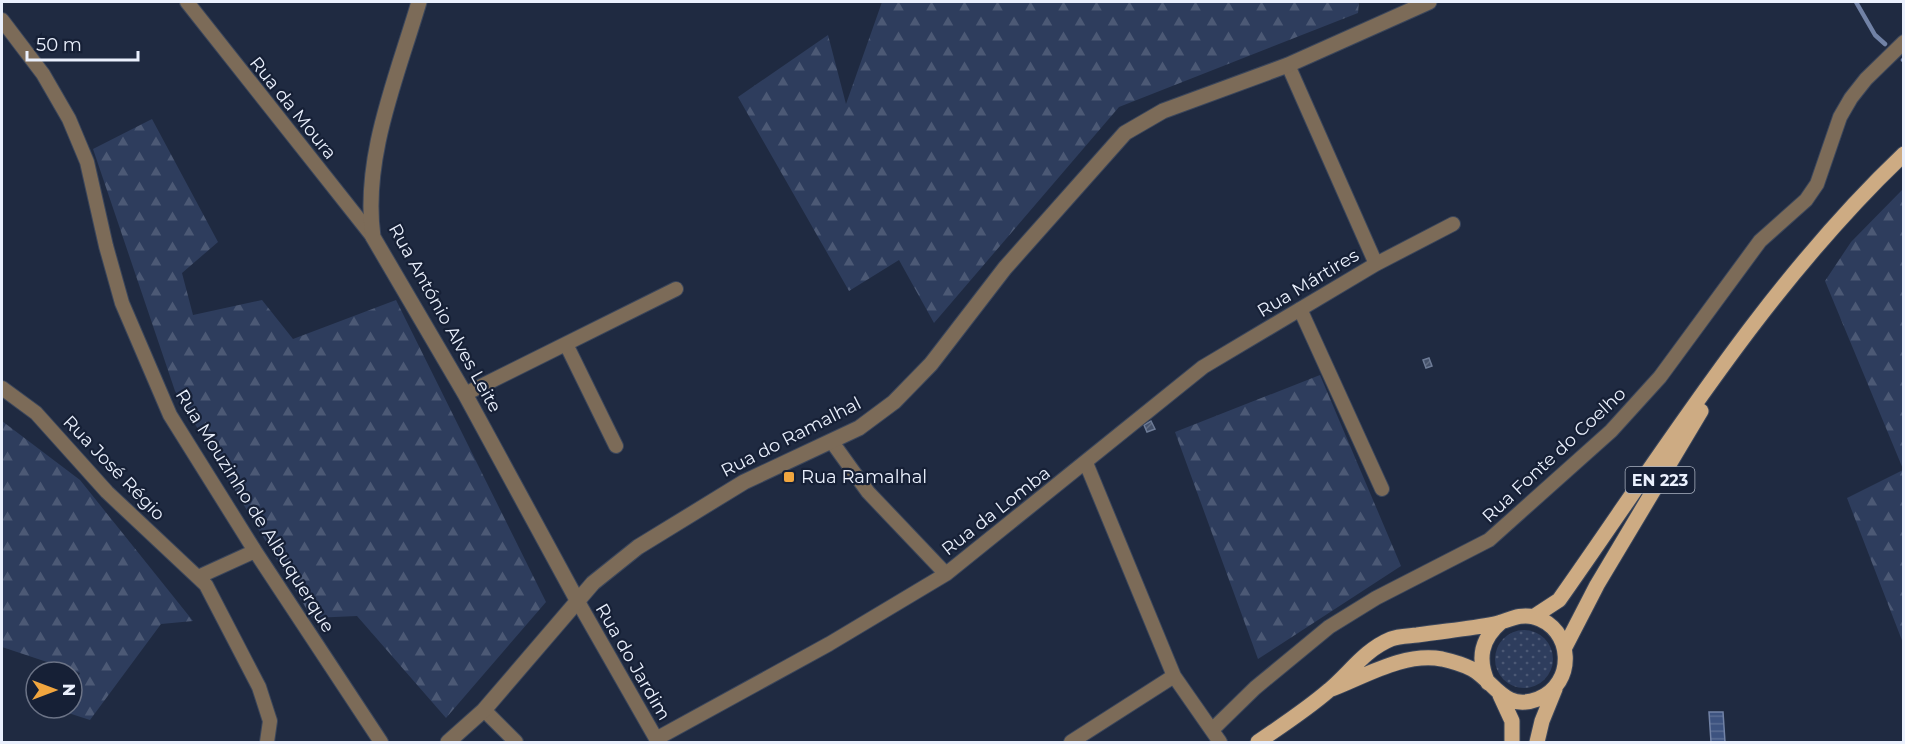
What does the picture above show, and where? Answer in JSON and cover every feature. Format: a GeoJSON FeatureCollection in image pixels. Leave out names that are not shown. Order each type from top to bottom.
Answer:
{"type":"FeatureCollection","features":[{"type":"Feature","properties":{"kind":"main road","name":"EN 223"},"geometry":{"type":"LineString","coordinates":[[1501,622],[1511,618],[1533,617],[1559,600],[1706,387],[1807,257],[1864,191],[1904,154]]}},
{"type":"Feature","properties":{"kind":"main road","name":"EN 223"},"geometry":{"type":"LineString","coordinates":[[1537,742],[1542,722],[1563,675],[1566,661],[1565,648],[1597,585],[1689,431],[1762,317]]}},
{"type":"Feature","properties":{"kind":"main road"},"geometry":{"type":"LineString","coordinates":[[1533,617],[1553,627],[1565,648]]}},
{"type":"Feature","properties":{"kind":"main road"},"geometry":{"type":"LineString","coordinates":[[1488,683],[1482,670],[1481,656],[1487,637],[1501,622]]}},
{"type":"Feature","properties":{"kind":"main road"},"geometry":{"type":"LineString","coordinates":[[1258,742],[1329,690],[1354,663],[1391,639],[1501,622]]}},
{"type":"Feature","properties":{"kind":"main road"},"geometry":{"type":"LineString","coordinates":[[1329,690],[1385,666],[1422,658],[1442,659],[1473,670],[1500,695],[1511,700],[1534,700],[1556,687]]}},
{"type":"Feature","properties":{"kind":"main road"},"geometry":{"type":"LineString","coordinates":[[1500,695],[1512,722],[1512,742]]}},
{"type":"Feature","properties":{"kind":"street","name":"Rua da Moura"},"geometry":{"type":"LineString","coordinates":[[187,2],[374,237]]}},
{"type":"Feature","properties":{"kind":"street","name":"Rua António Alves Leite"},"geometry":{"type":"LineString","coordinates":[[419,2],[378,144],[369,208],[374,237],[465,394],[577,600]]}},
{"type":"Feature","properties":{"kind":"street","name":"Rua do Ramalhal"},"geometry":{"type":"LineString","coordinates":[[448,742],[484,710],[593,583],[638,547],[701,506],[744,482],[866,424],[914,384],[1005,268],[1125,133],[1162,111],[1288,65],[1429,2]]}},
{"type":"Feature","properties":{"kind":"street","name":"Rua Mouzinho de Albuquerque"},"geometry":{"type":"LineString","coordinates":[[2,20],[43,74],[69,119],[87,162],[122,303],[170,415],[255,551],[381,742]]}},
{"type":"Feature","properties":{"kind":"street","name":"Rua Fonte do Coelho"},"geometry":{"type":"LineString","coordinates":[[1213,729],[1255,688],[1329,627],[1376,598],[1489,540],[1611,431],[1660,377],[1760,241],[1806,200],[1817,184],[1840,117],[1851,98],[1866,79],[1904,42]]}},
{"type":"Feature","properties":{"kind":"street","name":"Rua Mártires"},"geometry":{"type":"LineString","coordinates":[[1086,463],[1203,368],[1376,264],[1288,65]]}},
{"type":"Feature","properties":{"kind":"street"},"geometry":{"type":"LineString","coordinates":[[1376,264],[1453,224]]}},
{"type":"Feature","properties":{"kind":"street"},"geometry":{"type":"LineString","coordinates":[[465,394],[676,289]]}},
{"type":"Feature","properties":{"kind":"street"},"geometry":{"type":"LineString","coordinates":[[1300,309],[1382,489]]}},
{"type":"Feature","properties":{"kind":"street"},"geometry":{"type":"LineString","coordinates":[[566,344],[616,446]]}},
{"type":"Feature","properties":{"kind":"street","name":"Rua José Régio"},"geometry":{"type":"LineString","coordinates":[[2,388],[36,413],[107,492],[206,585],[259,687],[270,721],[267,742]]}},
{"type":"Feature","properties":{"kind":"street"},"geometry":{"type":"LineString","coordinates":[[832,442],[868,492],[946,573]]}},
{"type":"Feature","properties":{"kind":"street"},"geometry":{"type":"LineString","coordinates":[[1086,463],[1174,676],[1220,742]]}},
{"type":"Feature","properties":{"kind":"street","name":"Rua da Lomba"},"geometry":{"type":"LineString","coordinates":[[657,741],[829,644],[946,573],[1086,463]]}},
{"type":"Feature","properties":{"kind":"street"},"geometry":{"type":"LineString","coordinates":[[198,577],[255,551]]}},
{"type":"Feature","properties":{"kind":"street","name":"Rua do Jardim"},"geometry":{"type":"LineString","coordinates":[[577,600],[657,741]]}},
{"type":"Feature","properties":{"kind":"street"},"geometry":{"type":"LineString","coordinates":[[1071,742],[1174,676]]}},
{"type":"Feature","properties":{"kind":"street"},"geometry":{"type":"LineString","coordinates":[[484,710],[516,742]]}},
{"type":"Feature","properties":{"kind":"green space"},"geometry":{"type":"Polygon","coordinates":[[[882,2],[1359,2],[1358,13],[1119,107],[934,323],[899,260],[849,291],[738,97],[828,35],[846,104],[882,2]]]}},
{"type":"Feature","properties":{"kind":"green space"},"geometry":{"type":"Polygon","coordinates":[[[152,119],[218,242],[182,273],[193,315],[262,300],[293,339],[396,300],[546,602],[446,718],[357,616],[312,618],[175,391],[93,149],[152,119]]]}},
{"type":"Feature","properties":{"kind":"green space"},"geometry":{"type":"Polygon","coordinates":[[[1903,189],[1903,469],[1825,281],[1851,242],[1903,189]]]}},
{"type":"Feature","properties":{"kind":"green space"},"geometry":{"type":"Polygon","coordinates":[[[1320,375],[1401,566],[1258,659],[1175,432],[1320,375]]]}},
{"type":"Feature","properties":{"kind":"green space"},"geometry":{"type":"Polygon","coordinates":[[[2,421],[80,480],[193,621],[161,624],[90,720],[84,718],[84,660],[41,660],[2,647],[2,421]]]}},
{"type":"Feature","properties":{"kind":"green space"},"geometry":{"type":"Polygon","coordinates":[[[1903,470],[1903,643],[1847,498],[1903,470]]]}},
{"type":"Feature","properties":{"kind":"green space"},"geometry":{"type":"Polygon","coordinates":[[[1518,630],[1530,630],[1545,638],[1553,653],[1553,665],[1545,680],[1530,688],[1518,688],[1503,680],[1495,665],[1495,653],[1503,638],[1518,630]]]}},
{"type":"Feature","properties":{"kind":"shaded area"},"geometry":{"type":"Polygon","coordinates":[[[1709,712],[1723,712],[1725,742],[1711,742],[1709,712]]]}},
{"type":"Feature","properties":{"kind":"building"},"geometry":{"type":"Polygon","coordinates":[[[1429,358],[1432,366],[1426,368],[1423,360],[1429,358]]]}},
{"type":"Feature","properties":{"kind":"building"},"geometry":{"type":"Polygon","coordinates":[[[1151,421],[1155,429],[1147,432],[1144,425],[1151,421]]]}},
{"type":"Feature","properties":{"kind":"waterway"},"geometry":{"type":"LineString","coordinates":[[1856,2],[1875,35],[1885,44]]}},
{"type":"Feature","properties":{"kind":"place","name":"Rua Ramalhal"},"geometry":{"type":"Point","coordinates":[789,477]}}]}
